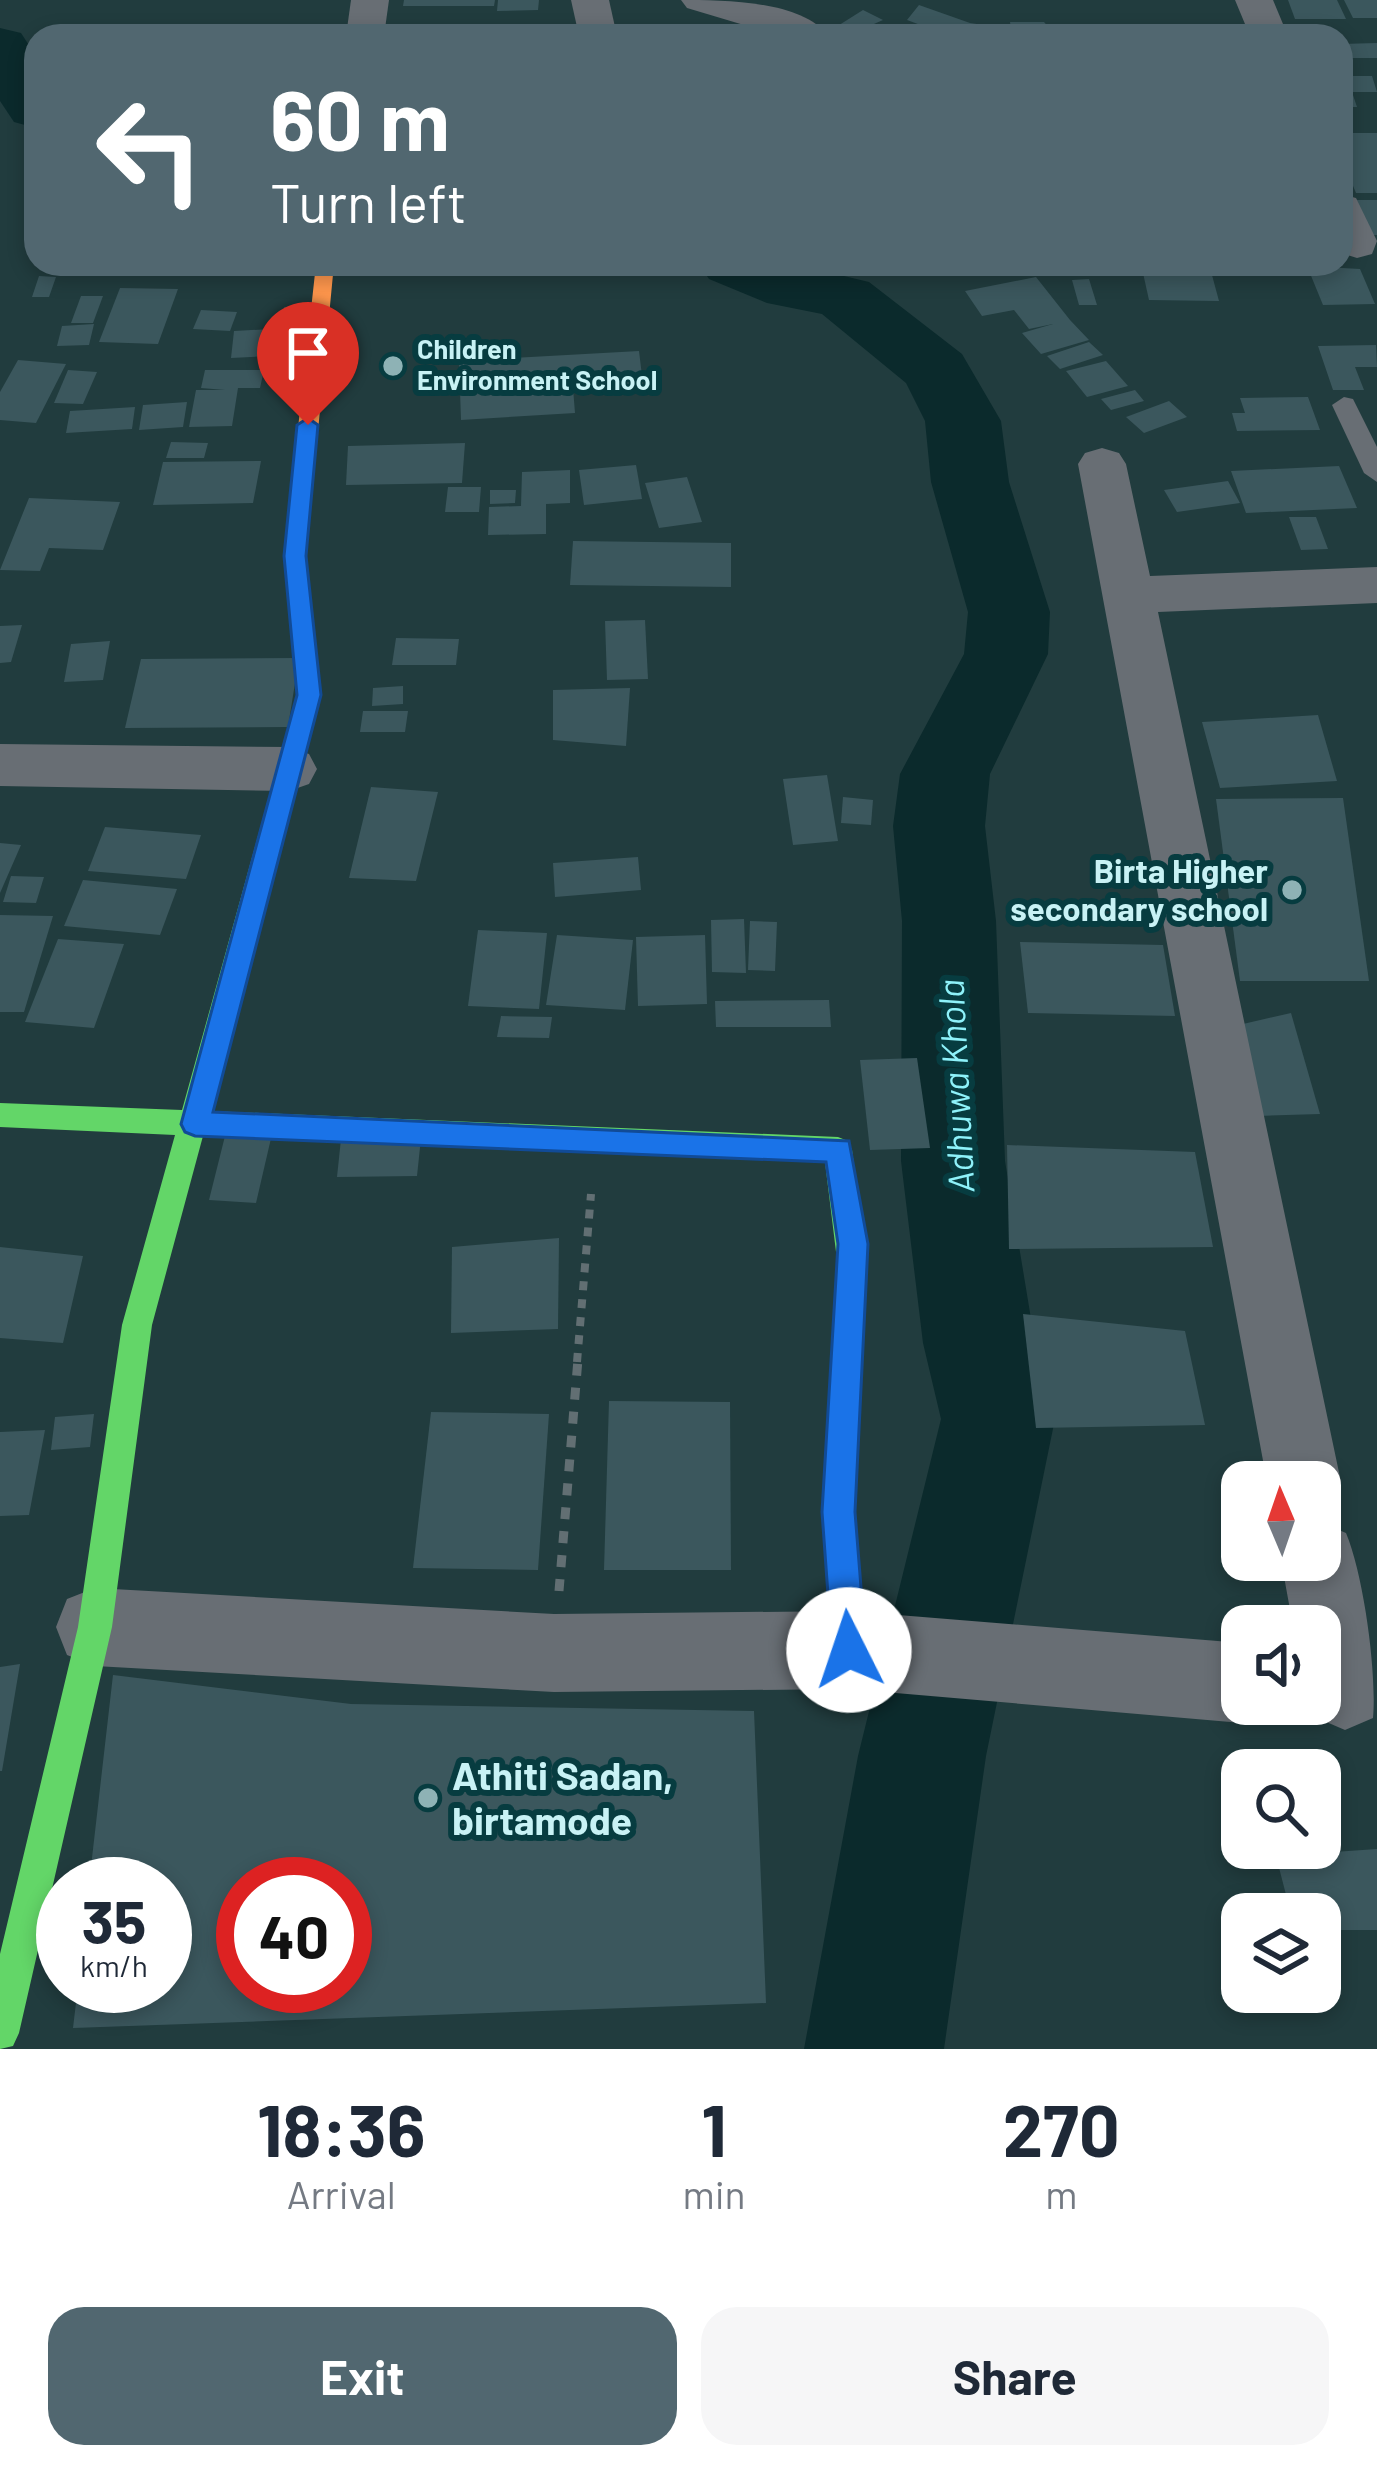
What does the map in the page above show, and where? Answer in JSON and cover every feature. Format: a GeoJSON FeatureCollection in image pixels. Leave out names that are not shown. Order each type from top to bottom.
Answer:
{"type":"FeatureCollection","features":[{"type":"Feature","properties":{"kind":"street"},"geometry":{"type":"LineString","coordinates":[[700,0],[788,24]]}},
{"type":"Feature","properties":{"kind":"street"},"geometry":{"type":"LineString","coordinates":[[1,2025],[94,1627],[137,1325],[309,695],[295,556],[325,276]]}},
{"type":"Feature","properties":{"kind":"street"},"geometry":{"type":"LineString","coordinates":[[1102,464],[1300,1461]]}},
{"type":"Feature","properties":{"kind":"street"},"geometry":{"type":"LineString","coordinates":[[1130,596],[1377,584]]}},
{"type":"Feature","properties":{"kind":"street"},"geometry":{"type":"LineString","coordinates":[[0,765],[289,769]]}},
{"type":"Feature","properties":{"kind":"street"},"geometry":{"type":"LineString","coordinates":[[0,1115],[838,1150],[853,1244],[838,1512],[849,1650]]}},
{"type":"Feature","properties":{"kind":"street"},"geometry":{"type":"LineString","coordinates":[[1324,1581],[1347,1690]]}},
{"type":"Feature","properties":{"kind":"street"},"geometry":{"type":"LineString","coordinates":[[94,1627],[554,1653],[849,1650],[1221,1681]]}},
{"type":"Feature","properties":{"kind":"lane"},"geometry":{"type":"LineString","coordinates":[[1345,405],[1377,473]]}},
{"type":"Feature","properties":{"kind":"path"},"geometry":{"type":"LineString","coordinates":[[554,1653],[595,1140]]}},
{"type":"Feature","properties":{"kind":"building"},"geometry":{"type":"Polygon","coordinates":[[[404,0],[495,0],[494,6],[403,6],[404,0]]]}},
{"type":"Feature","properties":{"kind":"building"},"geometry":{"type":"Polygon","coordinates":[[[498,0],[539,0],[538,10],[497,11],[498,0]]]}},
{"type":"Feature","properties":{"kind":"building"},"geometry":{"type":"Polygon","coordinates":[[[1288,0],[1337,0],[1346,19],[1295,19],[1288,0]]]}},
{"type":"Feature","properties":{"kind":"building"},"geometry":{"type":"Polygon","coordinates":[[[1344,0],[1377,0],[1377,18],[1353,18],[1344,0]]]}},
{"type":"Feature","properties":{"kind":"building"},"geometry":{"type":"Polygon","coordinates":[[[919,5],[977,24],[918,24],[907,20],[919,5]]]}},
{"type":"Feature","properties":{"kind":"building"},"geometry":{"type":"Polygon","coordinates":[[[863,10],[883,20],[874,24],[841,24],[863,10]]]}},
{"type":"Feature","properties":{"kind":"building"},"geometry":{"type":"Polygon","coordinates":[[[1377,43],[1377,58],[1353,58],[1353,44],[1377,43]]]}},
{"type":"Feature","properties":{"kind":"building"},"geometry":{"type":"Polygon","coordinates":[[[1353,76],[1372,76],[1377,92],[1353,92],[1353,76]]]}},
{"type":"Feature","properties":{"kind":"building"},"geometry":{"type":"Polygon","coordinates":[[[1353,133],[1377,133],[1377,193],[1356,193],[1353,133]]]}},
{"type":"Feature","properties":{"kind":"building"},"geometry":{"type":"Polygon","coordinates":[[[1356,200],[1377,200],[1377,235],[1371,235],[1356,200]]]}},
{"type":"Feature","properties":{"kind":"building"},"geometry":{"type":"Polygon","coordinates":[[[1353,269],[1360,269],[1375,304],[1323,305],[1311,276],[1353,276],[1353,269]]]}},
{"type":"Feature","properties":{"kind":"building"},"geometry":{"type":"Polygon","coordinates":[[[39,276],[56,277],[49,297],[32,297],[39,276]]]}},
{"type":"Feature","properties":{"kind":"building"},"geometry":{"type":"Polygon","coordinates":[[[1144,276],[1212,276],[1219,301],[1149,300],[1144,276]]]}},
{"type":"Feature","properties":{"kind":"building"},"geometry":{"type":"Polygon","coordinates":[[[1036,277],[1089,340],[1041,354],[1022,333],[1053,324],[1029,329],[1014,310],[982,316],[965,291],[1036,277]]]}},
{"type":"Feature","properties":{"kind":"building"},"geometry":{"type":"Polygon","coordinates":[[[1089,279],[1097,305],[1079,305],[1072,280],[1089,279]]]}},
{"type":"Feature","properties":{"kind":"building"},"geometry":{"type":"Polygon","coordinates":[[[120,288],[178,289],[158,344],[99,342],[120,288]]]}},
{"type":"Feature","properties":{"kind":"building"},"geometry":{"type":"Polygon","coordinates":[[[81,296],[103,296],[93,323],[71,323],[81,296]]]}},
{"type":"Feature","properties":{"kind":"building"},"geometry":{"type":"Polygon","coordinates":[[[315,305],[314,349],[283,351],[284,307],[315,305]]]}},
{"type":"Feature","properties":{"kind":"building"},"geometry":{"type":"Polygon","coordinates":[[[201,310],[237,312],[230,331],[193,329],[201,310]]]}},
{"type":"Feature","properties":{"kind":"building"},"geometry":{"type":"Polygon","coordinates":[[[94,324],[89,345],[57,346],[62,326],[94,324]]]}},
{"type":"Feature","properties":{"kind":"building"},"geometry":{"type":"Polygon","coordinates":[[[271,329],[269,356],[231,358],[234,331],[271,329]]]}},
{"type":"Feature","properties":{"kind":"building"},"geometry":{"type":"Polygon","coordinates":[[[1089,342],[1103,355],[1060,369],[1047,356],[1089,342]]]}},
{"type":"Feature","properties":{"kind":"building"},"geometry":{"type":"Polygon","coordinates":[[[1376,345],[1377,367],[1355,367],[1364,390],[1333,390],[1318,346],[1376,345]]]}},
{"type":"Feature","properties":{"kind":"building"},"geometry":{"type":"Polygon","coordinates":[[[639,351],[643,384],[573,388],[575,413],[461,420],[459,361],[639,351]]]}},
{"type":"Feature","properties":{"kind":"building"},"geometry":{"type":"Polygon","coordinates":[[[18,360],[66,364],[36,423],[0,420],[0,392],[18,360]]]}},
{"type":"Feature","properties":{"kind":"building"},"geometry":{"type":"Polygon","coordinates":[[[1106,361],[1128,386],[1087,397],[1066,371],[1106,361]]]}},
{"type":"Feature","properties":{"kind":"building"},"geometry":{"type":"Polygon","coordinates":[[[68,370],[97,372],[83,404],[54,403],[68,370]]]}},
{"type":"Feature","properties":{"kind":"building"},"geometry":{"type":"Polygon","coordinates":[[[205,370],[264,370],[260,388],[238,388],[232,426],[189,427],[196,390],[225,390],[201,388],[205,370]]]}},
{"type":"Feature","properties":{"kind":"building"},"geometry":{"type":"Polygon","coordinates":[[[1135,390],[1144,401],[1111,410],[1101,399],[1135,390]]]}},
{"type":"Feature","properties":{"kind":"building"},"geometry":{"type":"Polygon","coordinates":[[[1308,397],[1320,430],[1237,431],[1232,413],[1245,413],[1240,398],[1308,397]]]}},
{"type":"Feature","properties":{"kind":"building"},"geometry":{"type":"Polygon","coordinates":[[[1169,401],[1187,417],[1144,433],[1126,417],[1169,401]]]}},
{"type":"Feature","properties":{"kind":"building"},"geometry":{"type":"Polygon","coordinates":[[[187,402],[183,427],[139,430],[143,405],[187,402]]]}},
{"type":"Feature","properties":{"kind":"building"},"geometry":{"type":"Polygon","coordinates":[[[135,407],[132,429],[66,433],[70,411],[135,407]]]}},
{"type":"Feature","properties":{"kind":"building"},"geometry":{"type":"Polygon","coordinates":[[[171,442],[208,443],[204,458],[166,458],[171,442]]]}},
{"type":"Feature","properties":{"kind":"building"},"geometry":{"type":"Polygon","coordinates":[[[465,443],[462,483],[346,485],[348,446],[465,443]]]}},
{"type":"Feature","properties":{"kind":"building"},"geometry":{"type":"Polygon","coordinates":[[[261,461],[253,503],[153,505],[163,462],[261,461]]]}},
{"type":"Feature","properties":{"kind":"building"},"geometry":{"type":"Polygon","coordinates":[[[636,465],[642,499],[584,505],[579,470],[636,465]]]}},
{"type":"Feature","properties":{"kind":"building"},"geometry":{"type":"Polygon","coordinates":[[[1339,466],[1357,508],[1246,513],[1231,471],[1339,466]]]}},
{"type":"Feature","properties":{"kind":"building"},"geometry":{"type":"Polygon","coordinates":[[[570,470],[570,503],[546,504],[546,534],[488,535],[489,507],[521,506],[522,472],[570,470]]]}},
{"type":"Feature","properties":{"kind":"building"},"geometry":{"type":"Polygon","coordinates":[[[687,477],[702,522],[659,528],[645,483],[687,477]]]}},
{"type":"Feature","properties":{"kind":"building"},"geometry":{"type":"Polygon","coordinates":[[[1228,481],[1240,503],[1177,512],[1164,490],[1228,481]]]}},
{"type":"Feature","properties":{"kind":"building"},"geometry":{"type":"Polygon","coordinates":[[[448,487],[481,487],[479,512],[445,512],[448,487]]]}},
{"type":"Feature","properties":{"kind":"building"},"geometry":{"type":"Polygon","coordinates":[[[490,490],[516,490],[515,503],[490,504],[490,490]]]}},
{"type":"Feature","properties":{"kind":"building"},"geometry":{"type":"Polygon","coordinates":[[[29,498],[120,502],[103,550],[49,548],[40,571],[0,570],[29,498]]]}},
{"type":"Feature","properties":{"kind":"building"},"geometry":{"type":"Polygon","coordinates":[[[1289,517],[1316,517],[1328,549],[1301,550],[1289,517]]]}},
{"type":"Feature","properties":{"kind":"building"},"geometry":{"type":"Polygon","coordinates":[[[573,541],[731,543],[731,587],[570,585],[573,541]]]}},
{"type":"Feature","properties":{"kind":"building"},"geometry":{"type":"Polygon","coordinates":[[[645,620],[648,679],[607,680],[605,621],[645,620]]]}},
{"type":"Feature","properties":{"kind":"building"},"geometry":{"type":"Polygon","coordinates":[[[22,625],[11,662],[0,663],[0,626],[22,625]]]}},
{"type":"Feature","properties":{"kind":"building"},"geometry":{"type":"Polygon","coordinates":[[[396,638],[459,639],[456,665],[392,665],[396,638]]]}},
{"type":"Feature","properties":{"kind":"building"},"geometry":{"type":"Polygon","coordinates":[[[110,641],[103,680],[64,682],[71,644],[110,641]]]}},
{"type":"Feature","properties":{"kind":"building"},"geometry":{"type":"Polygon","coordinates":[[[299,658],[288,727],[125,728],[141,659],[299,658]]]}},
{"type":"Feature","properties":{"kind":"building"},"geometry":{"type":"Polygon","coordinates":[[[403,686],[403,704],[372,706],[373,688],[403,686]]]}},
{"type":"Feature","properties":{"kind":"building"},"geometry":{"type":"Polygon","coordinates":[[[630,688],[626,746],[553,740],[553,690],[630,688]]]}},
{"type":"Feature","properties":{"kind":"building"},"geometry":{"type":"Polygon","coordinates":[[[363,711],[408,711],[405,732],[360,732],[363,711]]]}},
{"type":"Feature","properties":{"kind":"building"},"geometry":{"type":"Polygon","coordinates":[[[1318,715],[1337,781],[1220,788],[1202,722],[1318,715]]]}},
{"type":"Feature","properties":{"kind":"building"},"geometry":{"type":"Polygon","coordinates":[[[827,775],[838,841],[793,845],[783,779],[827,775]]]}},
{"type":"Feature","properties":{"kind":"building"},"geometry":{"type":"Polygon","coordinates":[[[371,787],[438,792],[416,881],[349,878],[371,787]]]}},
{"type":"Feature","properties":{"kind":"building"},"geometry":{"type":"Polygon","coordinates":[[[843,797],[873,800],[871,825],[841,823],[843,797]]]}},
{"type":"Feature","properties":{"kind":"building","name":"Birta Higher secondary school"},"geometry":{"type":"Polygon","coordinates":[[[1343,798],[1369,981],[1240,981],[1216,799],[1343,798]]]}},
{"type":"Feature","properties":{"kind":"building"},"geometry":{"type":"Polygon","coordinates":[[[105,827],[201,835],[186,879],[88,871],[105,827]]]}},
{"type":"Feature","properties":{"kind":"building"},"geometry":{"type":"Polygon","coordinates":[[[0,843],[21,845],[0,893],[0,843]]]}},
{"type":"Feature","properties":{"kind":"building"},"geometry":{"type":"Polygon","coordinates":[[[638,857],[641,890],[555,897],[553,863],[638,857]]]}},
{"type":"Feature","properties":{"kind":"building"},"geometry":{"type":"Polygon","coordinates":[[[11,876],[44,877],[36,903],[3,902],[11,876]]]}},
{"type":"Feature","properties":{"kind":"building"},"geometry":{"type":"Polygon","coordinates":[[[83,880],[177,889],[160,935],[64,926],[83,880]]]}},
{"type":"Feature","properties":{"kind":"building"},"geometry":{"type":"Polygon","coordinates":[[[0,915],[53,916],[24,1012],[0,1012],[0,915]]]}},
{"type":"Feature","properties":{"kind":"building"},"geometry":{"type":"Polygon","coordinates":[[[744,919],[746,973],[712,972],[711,920],[744,919]]]}},
{"type":"Feature","properties":{"kind":"building"},"geometry":{"type":"Polygon","coordinates":[[[750,921],[777,922],[775,971],[748,970],[750,921]]]}},
{"type":"Feature","properties":{"kind":"building"},"geometry":{"type":"Polygon","coordinates":[[[478,930],[547,933],[539,1009],[468,1006],[478,930]]]}},
{"type":"Feature","properties":{"kind":"building"},"geometry":{"type":"Polygon","coordinates":[[[557,935],[633,940],[625,1010],[546,1005],[557,935]]]}},
{"type":"Feature","properties":{"kind":"building"},"geometry":{"type":"Polygon","coordinates":[[[705,935],[707,1004],[638,1006],[636,937],[705,935]]]}},
{"type":"Feature","properties":{"kind":"building"},"geometry":{"type":"Polygon","coordinates":[[[58,939],[124,944],[94,1028],[25,1022],[58,939]]]}},
{"type":"Feature","properties":{"kind":"building"},"geometry":{"type":"Polygon","coordinates":[[[1020,942],[1163,945],[1175,1016],[1028,1013],[1020,942]]]}},
{"type":"Feature","properties":{"kind":"building"},"geometry":{"type":"Polygon","coordinates":[[[829,1000],[831,1027],[716,1027],[715,1001],[829,1000]]]}},
{"type":"Feature","properties":{"kind":"building"},"geometry":{"type":"Polygon","coordinates":[[[1291,1013],[1320,1114],[1258,1116],[1243,1024],[1291,1013]]]}},
{"type":"Feature","properties":{"kind":"building"},"geometry":{"type":"Polygon","coordinates":[[[501,1016],[552,1017],[549,1038],[497,1037],[501,1016]]]}},
{"type":"Feature","properties":{"kind":"building"},"geometry":{"type":"Polygon","coordinates":[[[917,1058],[930,1148],[870,1150],[860,1060],[917,1058]]]}},
{"type":"Feature","properties":{"kind":"building"},"geometry":{"type":"Polygon","coordinates":[[[226,1132],[272,1134],[256,1203],[209,1200],[226,1132]]]}},
{"type":"Feature","properties":{"kind":"building"},"geometry":{"type":"Polygon","coordinates":[[[421,1138],[417,1176],[337,1177],[341,1139],[421,1138]]]}},
{"type":"Feature","properties":{"kind":"building"},"geometry":{"type":"Polygon","coordinates":[[[1007,1145],[1195,1152],[1213,1247],[1009,1249],[1007,1145]]]}},
{"type":"Feature","properties":{"kind":"building"},"geometry":{"type":"Polygon","coordinates":[[[559,1238],[558,1329],[451,1333],[452,1247],[559,1238]]]}},
{"type":"Feature","properties":{"kind":"building"},"geometry":{"type":"Polygon","coordinates":[[[0,1247],[83,1256],[63,1343],[0,1338],[0,1247]]]}},
{"type":"Feature","properties":{"kind":"building"},"geometry":{"type":"Polygon","coordinates":[[[1023,1314],[1185,1331],[1205,1425],[1036,1428],[1023,1314]]]}},
{"type":"Feature","properties":{"kind":"building"},"geometry":{"type":"Polygon","coordinates":[[[609,1401],[730,1402],[731,1570],[604,1570],[609,1401]]]}},
{"type":"Feature","properties":{"kind":"building"},"geometry":{"type":"Polygon","coordinates":[[[431,1412],[549,1414],[538,1570],[413,1568],[431,1412]]]}},
{"type":"Feature","properties":{"kind":"building"},"geometry":{"type":"Polygon","coordinates":[[[94,1414],[90,1447],[51,1450],[55,1417],[94,1414]]]}},
{"type":"Feature","properties":{"kind":"building"},"geometry":{"type":"Polygon","coordinates":[[[45,1430],[29,1515],[0,1516],[0,1432],[45,1430]]]}},
{"type":"Feature","properties":{"kind":"building"},"geometry":{"type":"Polygon","coordinates":[[[20,1664],[2,1771],[0,1771],[0,1667],[20,1664]]]}},
{"type":"Feature","properties":{"kind":"building","name":"Athiti Sadan, birtamode"},"geometry":{"type":"Polygon","coordinates":[[[113,1675],[351,1704],[754,1711],[766,2003],[73,2028],[75,2013],[192,2013],[192,1857],[92,1857],[113,1675]]]}},
{"type":"Feature","properties":{"kind":"building"},"geometry":{"type":"Polygon","coordinates":[[[1377,1849],[1377,1930],[1341,1930],[1341,1893],[1286,1893],[1279,1869],[1341,1869],[1341,1851],[1377,1849]]]}},
{"type":"Feature","properties":{"kind":"waterway","name":"Adhuwa Khola"},"geometry":{"type":"LineString","coordinates":[[0,46],[24,88]]}},
{"type":"Feature","properties":{"kind":"waterway","name":"Adhuwa Khola"},"geometry":{"type":"LineString","coordinates":[[762,276],[792,288],[844,297],[936,370],[963,421],[970,482],[1009,612],[1006,654],[945,774],[939,826],[949,921],[953,1161],[979,1343],[998,1419],[922,1756],[874,2049]]}},
{"type":"Feature","properties":{"kind":"traffic: fast"},"geometry":{"type":"LineString","coordinates":[[0,2033],[95,1627],[137,1325],[309,695],[304,645]]}},
{"type":"Feature","properties":{"kind":"traffic: fast"},"geometry":{"type":"LineString","coordinates":[[0,1115],[838,1150],[852,1260]]}},
{"type":"Feature","properties":{"kind":"traffic: slow"},"geometry":{"type":"LineString","coordinates":[[304,645],[295,556],[324,276]]}},
{"type":"Feature","properties":{"kind":"traffic: slow"},"geometry":{"type":"LineString","coordinates":[[849,1650],[838,1512],[852,1260]]}},
{"type":"Feature","properties":{"kind":"place","name":"Children Environment School"},"geometry":{"type":"Point","coordinates":[393,366]}},
{"type":"Feature","properties":{"kind":"place","name":"Birta Higher secondary school"},"geometry":{"type":"Point","coordinates":[1292,890]}},
{"type":"Feature","properties":{"kind":"place","name":"Athiti Sadan, birtamode"},"geometry":{"type":"Point","coordinates":[428,1798]}},
{"type":"Feature","properties":{"kind":"route"},"geometry":{"type":"LineString","coordinates":[[308,425],[295,556],[309,695],[195,1124],[838,1150],[853,1244],[838,1512],[849,1650]]}}]}
